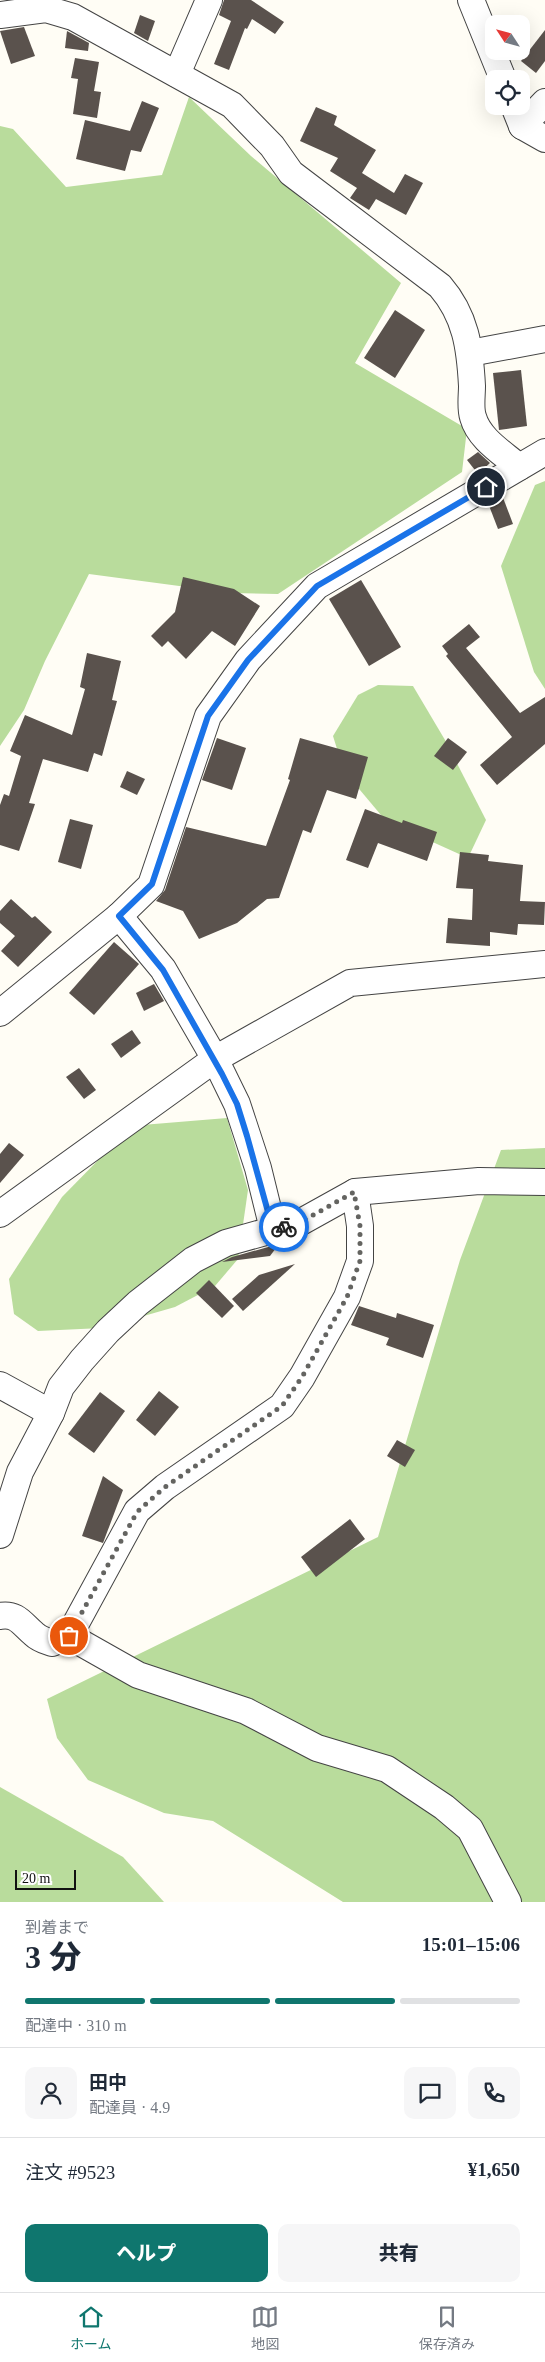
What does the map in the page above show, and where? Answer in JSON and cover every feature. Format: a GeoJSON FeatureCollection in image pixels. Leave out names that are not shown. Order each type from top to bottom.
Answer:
{"type":"FeatureCollection","features":[{"type":"Feature","properties":{"kind":"street"},"geometry":{"type":"LineString","coordinates":[[177,74],[209,0]]}},
{"type":"Feature","properties":{"kind":"street"},"geometry":{"type":"LineString","coordinates":[[471,0],[499,70]]}},
{"type":"Feature","properties":{"kind":"street"},"geometry":{"type":"LineString","coordinates":[[0,15],[46,9],[73,17],[232,105],[272,146],[291,173],[440,286],[453,301],[470,353],[473,417],[486,439],[519,467]]}},
{"type":"Feature","properties":{"kind":"street"},"geometry":{"type":"LineString","coordinates":[[545,102],[518,116],[545,139]]}},
{"type":"Feature","properties":{"kind":"street"},"geometry":{"type":"LineString","coordinates":[[470,353],[545,339]]}},
{"type":"Feature","properties":{"kind":"street"},"geometry":{"type":"LineString","coordinates":[[0,1013],[119,916],[152,884],[208,716],[248,660],[317,586],[545,452]]}},
{"type":"Feature","properties":{"kind":"street"},"geometry":{"type":"LineString","coordinates":[[119,916],[163,970],[215,1059],[237,1104],[258,1168],[273,1230]]}},
{"type":"Feature","properties":{"kind":"street"},"geometry":{"type":"LineString","coordinates":[[0,1214],[215,1059],[350,983],[545,964]]}},
{"type":"Feature","properties":{"kind":"street"},"geometry":{"type":"LineString","coordinates":[[0,1535],[20,1472],[51,1413],[61,1387],[82,1360],[138,1303],[193,1260],[226,1243],[301,1222],[354,1192],[479,1181],[545,1182]]}},
{"type":"Feature","properties":{"kind":"street"},"geometry":{"type":"LineString","coordinates":[[0,1616],[9,1614],[18,1619],[36,1636],[52,1643],[69,1636],[137,1512],[165,1487],[282,1406],[302,1377],[347,1297],[360,1261],[360,1226],[354,1192]]}},
{"type":"Feature","properties":{"kind":"street"},"geometry":{"type":"LineString","coordinates":[[0,1385],[51,1413]]}},
{"type":"Feature","properties":{"kind":"street"},"geometry":{"type":"LineString","coordinates":[[69,1636],[138,1675],[246,1711],[317,1748],[387,1768],[444,1807],[470,1829],[508,1902]]}},
{"type":"Feature","properties":{"kind":"green space"},"geometry":{"type":"Polygon","coordinates":[[[189,97],[251,156],[401,283],[355,363],[467,429],[462,472],[278,594],[232,593],[89,574],[45,661],[24,710],[0,746],[0,126],[13,129],[66,187],[162,175],[189,97]]]}},
{"type":"Feature","properties":{"kind":"green space"},"geometry":{"type":"Polygon","coordinates":[[[545,481],[545,689],[534,672],[501,566],[535,485],[545,481]]]}},
{"type":"Feature","properties":{"kind":"green space"},"geometry":{"type":"Polygon","coordinates":[[[378,685],[413,686],[445,740],[486,820],[468,858],[386,821],[344,771],[333,736],[358,695],[378,685]]]}},
{"type":"Feature","properties":{"kind":"green space"},"geometry":{"type":"Polygon","coordinates":[[[227,1118],[248,1190],[238,1259],[215,1286],[175,1307],[102,1328],[38,1331],[14,1314],[9,1279],[62,1197],[112,1146],[142,1125],[227,1118]]]}},
{"type":"Feature","properties":{"kind":"green space"},"geometry":{"type":"Polygon","coordinates":[[[545,1148],[545,1902],[343,1902],[213,1821],[164,1813],[88,1780],[57,1738],[47,1699],[378,1537],[460,1260],[501,1150],[545,1148]]]}},
{"type":"Feature","properties":{"kind":"green space"},"geometry":{"type":"Polygon","coordinates":[[[0,1787],[123,1857],[164,1902],[0,1902],[0,1787]]]}},
{"type":"Feature","properties":{"kind":"building"},"geometry":{"type":"Polygon","coordinates":[[[224,0],[251,0],[284,22],[275,34],[252,19],[247,29],[245,28],[229,70],[214,64],[231,21],[219,15],[224,0]]]}},
{"type":"Feature","properties":{"kind":"building"},"geometry":{"type":"Polygon","coordinates":[[[140,15],[155,21],[148,41],[134,33],[140,15]]]}},
{"type":"Feature","properties":{"kind":"building"},"geometry":{"type":"Polygon","coordinates":[[[24,27],[35,56],[11,64],[0,31],[24,27]]]}},
{"type":"Feature","properties":{"kind":"building"},"geometry":{"type":"Polygon","coordinates":[[[545,30],[545,61],[536,73],[521,61],[530,60],[530,49],[545,30]]]}},
{"type":"Feature","properties":{"kind":"building"},"geometry":{"type":"Polygon","coordinates":[[[67,31],[89,43],[88,51],[65,48],[67,31]]]}},
{"type":"Feature","properties":{"kind":"building"},"geometry":{"type":"Polygon","coordinates":[[[75,58],[99,62],[94,91],[101,92],[97,118],[73,114],[78,79],[71,78],[75,58]]]}},
{"type":"Feature","properties":{"kind":"building"},"geometry":{"type":"Polygon","coordinates":[[[142,101],[159,108],[141,152],[131,150],[125,171],[76,159],[85,120],[130,131],[142,101]]]}},
{"type":"Feature","properties":{"kind":"building"},"geometry":{"type":"Polygon","coordinates":[[[316,107],[337,116],[334,125],[376,150],[362,173],[394,193],[405,174],[423,183],[406,215],[376,199],[369,210],[350,198],[357,188],[330,171],[338,158],[300,141],[316,107]]]}},
{"type":"Feature","properties":{"kind":"building"},"geometry":{"type":"Polygon","coordinates":[[[395,310],[425,330],[395,378],[364,358],[395,310]]]}},
{"type":"Feature","properties":{"kind":"building"},"geometry":{"type":"Polygon","coordinates":[[[521,370],[527,426],[499,430],[493,373],[521,370]]]}},
{"type":"Feature","properties":{"kind":"building"},"geometry":{"type":"Polygon","coordinates":[[[478,452],[490,463],[478,474],[467,460],[478,452]]]}},
{"type":"Feature","properties":{"kind":"building"},"geometry":{"type":"Polygon","coordinates":[[[502,495],[513,524],[498,529],[488,503],[502,495]]]}},
{"type":"Feature","properties":{"kind":"building"},"geometry":{"type":"Polygon","coordinates":[[[183,577],[234,589],[260,606],[235,646],[212,631],[186,659],[168,641],[162,647],[151,636],[175,612],[183,577]]]}},
{"type":"Feature","properties":{"kind":"building"},"geometry":{"type":"Polygon","coordinates":[[[361,580],[401,647],[369,666],[329,599],[361,580]]]}},
{"type":"Feature","properties":{"kind":"building"},"geometry":{"type":"Polygon","coordinates":[[[469,624],[480,637],[466,648],[520,713],[545,697],[545,744],[497,785],[480,765],[512,737],[446,656],[448,654],[442,646],[469,624]]]}},
{"type":"Feature","properties":{"kind":"building"},"geometry":{"type":"Polygon","coordinates":[[[87,653],[121,661],[112,700],[117,701],[102,756],[94,753],[88,772],[43,759],[29,803],[35,804],[19,851],[0,845],[0,805],[4,794],[9,796],[21,756],[10,751],[25,715],[72,735],[85,689],[80,687],[87,653]]]}},
{"type":"Feature","properties":{"kind":"building"},"geometry":{"type":"Polygon","coordinates":[[[217,738],[246,748],[232,790],[202,780],[217,738]]]}},
{"type":"Feature","properties":{"kind":"building"},"geometry":{"type":"Polygon","coordinates":[[[300,738],[368,757],[356,799],[327,790],[311,833],[303,830],[279,898],[267,899],[237,923],[199,939],[183,911],[156,901],[165,890],[186,827],[266,846],[290,780],[288,779],[300,738]]]}},
{"type":"Feature","properties":{"kind":"building"},"geometry":{"type":"Polygon","coordinates":[[[448,738],[467,752],[453,770],[434,756],[448,738]]]}},
{"type":"Feature","properties":{"kind":"building"},"geometry":{"type":"Polygon","coordinates":[[[127,771],[145,779],[137,795],[120,787],[127,771]]]}},
{"type":"Feature","properties":{"kind":"building"},"geometry":{"type":"Polygon","coordinates":[[[365,809],[402,823],[403,820],[437,832],[427,861],[378,843],[368,868],[346,860],[365,809]]]}},
{"type":"Feature","properties":{"kind":"building"},"geometry":{"type":"Polygon","coordinates":[[[70,819],[93,825],[81,869],[58,862],[70,819]]]}},
{"type":"Feature","properties":{"kind":"building"},"geometry":{"type":"Polygon","coordinates":[[[460,852],[489,855],[488,861],[523,865],[520,901],[545,902],[544,925],[518,924],[517,935],[490,932],[490,946],[446,943],[448,918],[472,920],[473,889],[456,888],[460,852]]]}},
{"type":"Feature","properties":{"kind":"building"},"geometry":{"type":"Polygon","coordinates":[[[11,899],[32,918],[35,916],[52,932],[18,967],[1,951],[15,936],[0,923],[0,911],[11,899]]]}},
{"type":"Feature","properties":{"kind":"building"},"geometry":{"type":"Polygon","coordinates":[[[114,942],[139,964],[94,1015],[69,993],[114,942]]]}},
{"type":"Feature","properties":{"kind":"building"},"geometry":{"type":"Polygon","coordinates":[[[154,984],[164,1001],[144,1011],[136,993],[154,984]]]}},
{"type":"Feature","properties":{"kind":"building"},"geometry":{"type":"Polygon","coordinates":[[[132,1030],[141,1043],[121,1058],[111,1044],[132,1030]]]}},
{"type":"Feature","properties":{"kind":"building"},"geometry":{"type":"Polygon","coordinates":[[[79,1068],[96,1090],[84,1099],[66,1077],[79,1068]]]}},
{"type":"Feature","properties":{"kind":"building"},"geometry":{"type":"Polygon","coordinates":[[[9,1143],[24,1155],[0,1183],[0,1154],[9,1143]]]}},
{"type":"Feature","properties":{"kind":"building"},"geometry":{"type":"Polygon","coordinates":[[[279,1244],[270,1256],[222,1262],[232,1257],[279,1244]]]}},
{"type":"Feature","properties":{"kind":"building"},"geometry":{"type":"Polygon","coordinates":[[[295,1264],[243,1311],[232,1299],[259,1275],[295,1264]]]}},
{"type":"Feature","properties":{"kind":"building"},"geometry":{"type":"Polygon","coordinates":[[[209,1280],[234,1306],[222,1318],[196,1293],[209,1280]]]}},
{"type":"Feature","properties":{"kind":"building"},"geometry":{"type":"Polygon","coordinates":[[[359,1306],[396,1318],[397,1313],[434,1325],[423,1358],[386,1345],[389,1338],[351,1325],[359,1306]]]}},
{"type":"Feature","properties":{"kind":"building"},"geometry":{"type":"Polygon","coordinates":[[[159,1391],[179,1407],[155,1436],[136,1420],[159,1391]]]}},
{"type":"Feature","properties":{"kind":"building"},"geometry":{"type":"Polygon","coordinates":[[[100,1392],[125,1411],[94,1453],[68,1434],[100,1392]]]}},
{"type":"Feature","properties":{"kind":"building"},"geometry":{"type":"Polygon","coordinates":[[[397,1440],[415,1450],[405,1467],[387,1456],[397,1440]]]}},
{"type":"Feature","properties":{"kind":"building"},"geometry":{"type":"Polygon","coordinates":[[[103,1476],[123,1490],[103,1543],[82,1536],[103,1476]]]}},
{"type":"Feature","properties":{"kind":"building"},"geometry":{"type":"Polygon","coordinates":[[[350,1519],[365,1539],[316,1577],[301,1557],[350,1519]]]}},
{"type":"Feature","properties":{"kind":"way so far"},"geometry":{"type":"LineString","coordinates":[[69,1636],[137,1512],[165,1487],[237,1435],[282,1406],[302,1377],[347,1297],[360,1261],[360,1226],[354,1192],[301,1222],[284,1227]]}},
{"type":"Feature","properties":{"kind":"route"},"geometry":{"type":"LineString","coordinates":[[284,1227],[273,1230],[258,1168],[237,1104],[215,1059],[163,970],[119,916],[152,884],[208,716],[248,660],[317,586],[486,487]]}}]}
